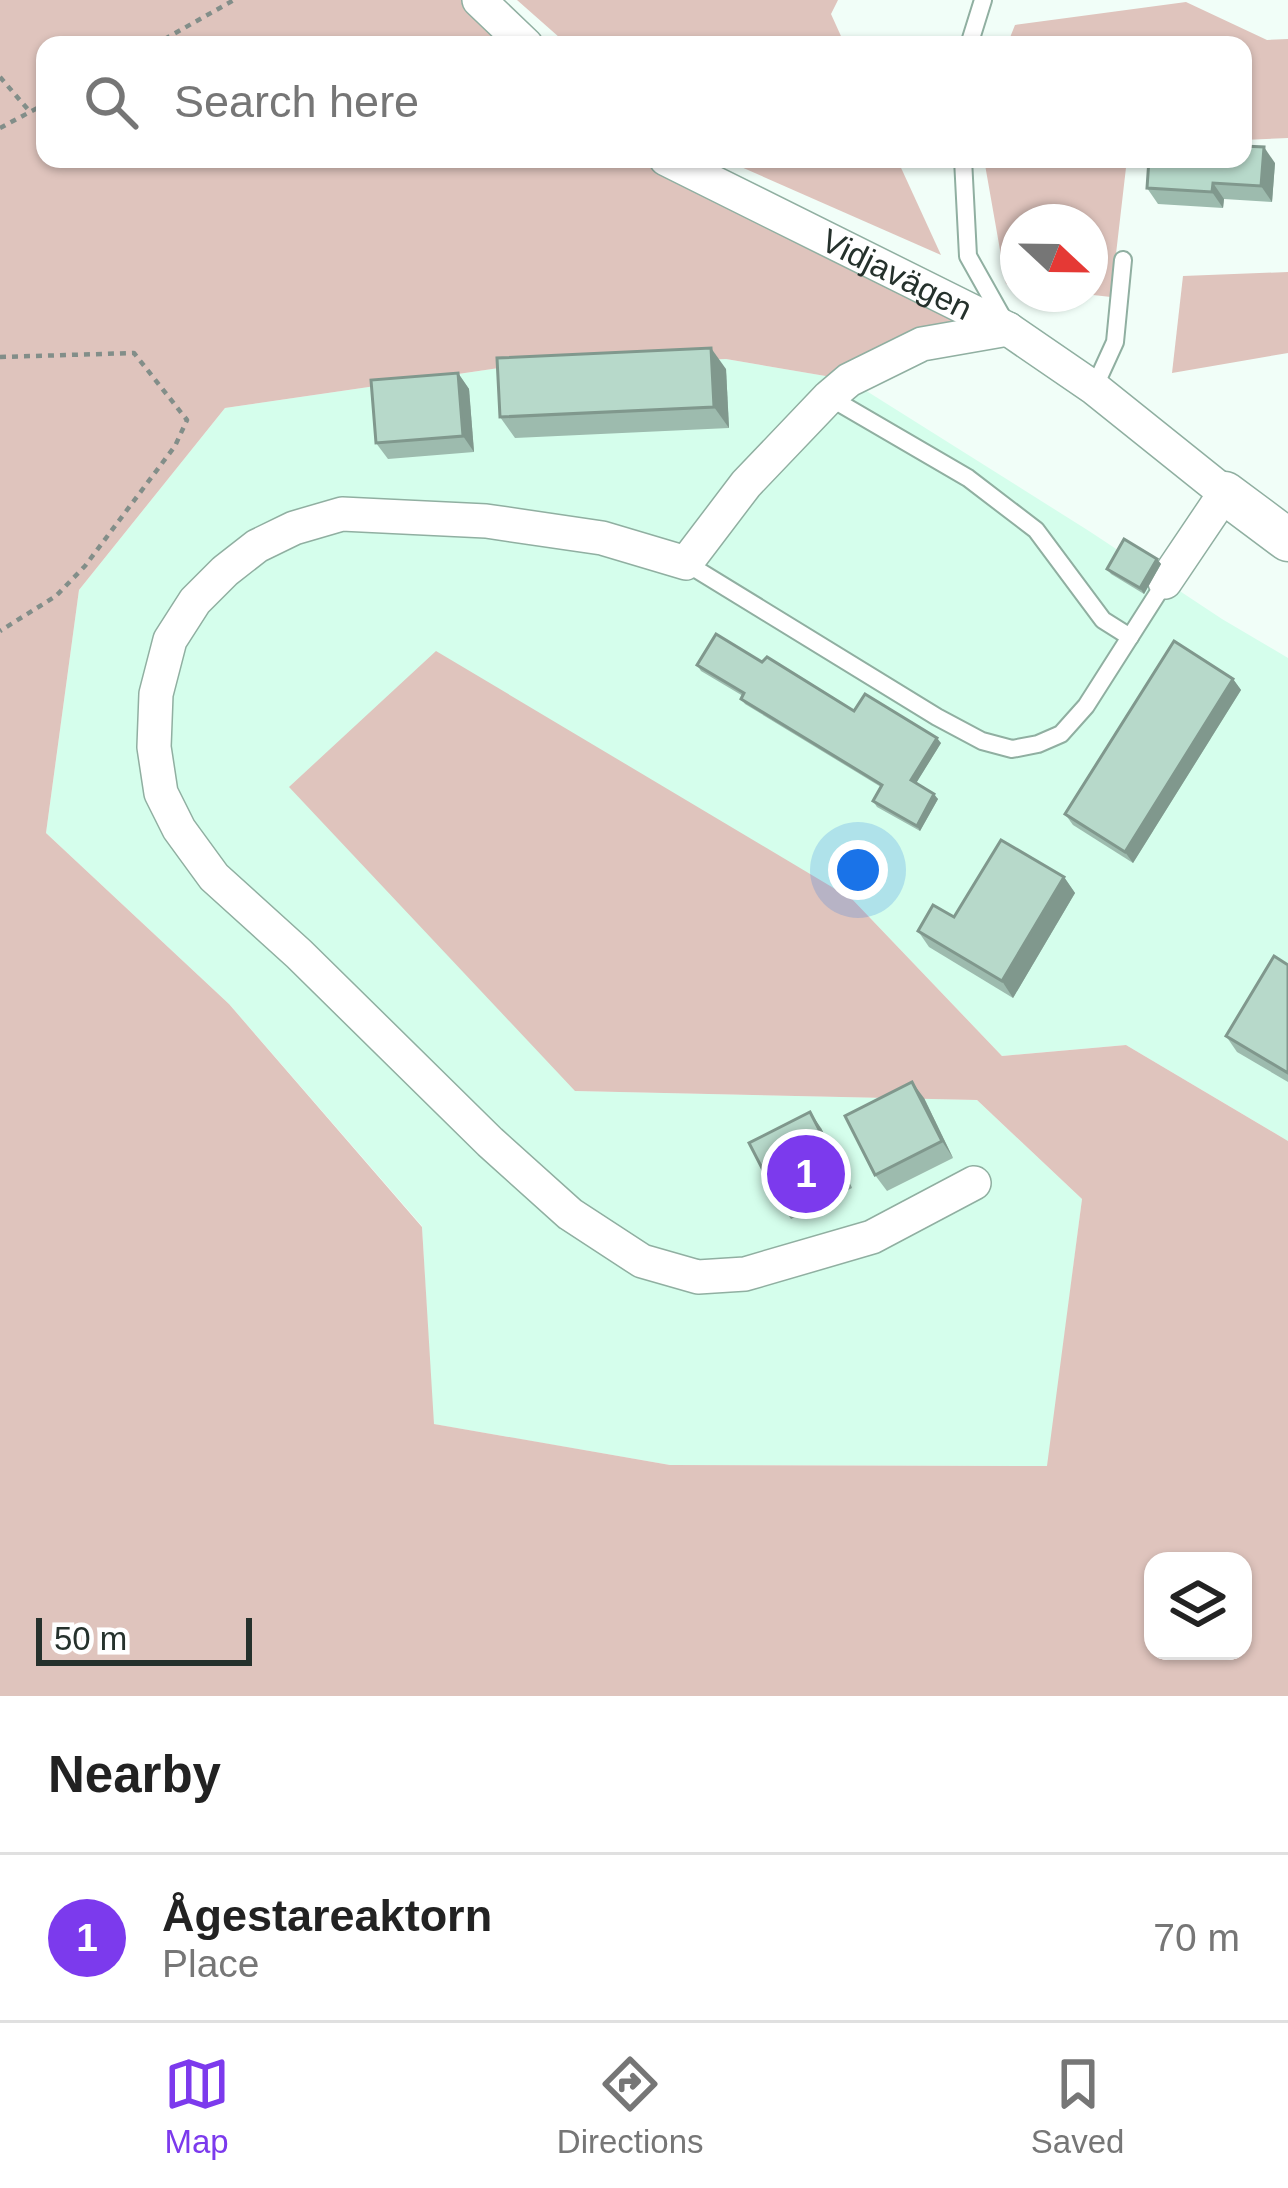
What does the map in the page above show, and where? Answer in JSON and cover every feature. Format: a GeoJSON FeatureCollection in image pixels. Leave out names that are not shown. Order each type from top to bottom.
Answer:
{"type":"FeatureCollection","features":[{"type":"Feature","properties":{"kind":"street"},"geometry":{"type":"LineString","coordinates":[[478,0],[516,36]]}},
{"type":"Feature","properties":{"kind":"street","name":"Vidjavägen"},"geometry":{"type":"LineString","coordinates":[[684,168],[1008,329],[1094,388],[1288,540]]}},
{"type":"Feature","properties":{"kind":"street"},"geometry":{"type":"LineString","coordinates":[[974,1183],[872,1237],[745,1274],[698,1277],[642,1261],[570,1214],[538,1186],[214,877],[179,830],[161,793],[154,747],[156,694],[170,640],[195,602],[257,545],[294,527],[342,514],[486,521],[602,538],[686,562],[746,484],[850,380],[922,344],[1008,329]]}},
{"type":"Feature","properties":{"kind":"street"},"geometry":{"type":"LineString","coordinates":[[1165,582],[1225,493]]}},
{"type":"Feature","properties":{"kind":"lane"},"geometry":{"type":"LineString","coordinates":[[972,36],[983,0]]}},
{"type":"Feature","properties":{"kind":"lane"},"geometry":{"type":"LineString","coordinates":[[963,168],[968,256],[1008,329]]}},
{"type":"Feature","properties":{"kind":"lane"},"geometry":{"type":"LineString","coordinates":[[1094,388],[1115,342],[1123,260]]}},
{"type":"Feature","properties":{"kind":"lane"},"geometry":{"type":"LineString","coordinates":[[829,398],[968,478],[1036,530],[1103,620],[1130,637]]}},
{"type":"Feature","properties":{"kind":"lane"},"geometry":{"type":"LineString","coordinates":[[686,562],[937,717],[982,741],[1012,749],[1061,734],[1086,706],[1165,582]]}},
{"type":"Feature","properties":{"kind":"path"},"geometry":{"type":"LineString","coordinates":[[170,36],[234,0]]}},
{"type":"Feature","properties":{"kind":"path"},"geometry":{"type":"LineString","coordinates":[[0,77],[31,113]]}},
{"type":"Feature","properties":{"kind":"path"},"geometry":{"type":"LineString","coordinates":[[0,128],[36,110]]}},
{"type":"Feature","properties":{"kind":"path"},"geometry":{"type":"LineString","coordinates":[[0,357],[134,353],[187,420],[175,446],[85,566],[56,596],[0,631]]}},
{"type":"Feature","properties":{"kind":"shaded area"},"geometry":{"type":"Polygon","coordinates":[[[0,0],[479,0],[517,36],[36,36],[36,168],[684,168],[1008,329],[849,380],[726,359],[506,367],[225,408],[79,590],[46,833],[229,1004],[422,1227],[434,1424],[670,1465],[1047,1466],[1082,1199],[977,1100],[575,1091],[289,787],[436,651],[852,899],[1002,1056],[1126,1045],[1288,1141],[1288,1696],[0,1696],[0,0]]]}},
{"type":"Feature","properties":{"kind":"shaded area"},"geometry":{"type":"Polygon","coordinates":[[[517,0],[838,0],[831,14],[841,36],[558,36],[517,0]]]}},
{"type":"Feature","properties":{"kind":"shaded area"},"geometry":{"type":"Polygon","coordinates":[[[1186,2],[1267,40],[1288,39],[1288,138],[1252,140],[1252,36],[1011,36],[1015,25],[1186,2]]]}},
{"type":"Feature","properties":{"kind":"shaded area"},"geometry":{"type":"Polygon","coordinates":[[[743,168],[901,168],[941,255],[743,168]]]}},
{"type":"Feature","properties":{"kind":"shaded area"},"geometry":{"type":"Polygon","coordinates":[[[986,168],[1126,168],[1111,297],[1108,204],[1000,204],[1000,250],[986,168]]]}},
{"type":"Feature","properties":{"kind":"shaded area"},"geometry":{"type":"Polygon","coordinates":[[[1288,272],[1288,353],[1172,373],[1183,276],[1288,272]]]}},
{"type":"Feature","properties":{"kind":"shaded area"},"geometry":{"type":"Polygon","coordinates":[[[726,359],[849,380],[1288,658],[1288,1141],[1126,1045],[1002,1056],[852,899],[575,1091],[977,1100],[1082,1199],[1048,1466],[670,1465],[433,1424],[422,1226],[229,1004],[46,833],[79,590],[225,408],[506,367],[726,359]]]}},
{"type":"Feature","properties":{"kind":"building"},"geometry":{"type":"Polygon","coordinates":[[[1252,146],[1264,147],[1261,186],[1213,183],[1212,192],[1147,188],[1148,168],[1252,168],[1252,146]]]}},
{"type":"Feature","properties":{"kind":"building"},"geometry":{"type":"Polygon","coordinates":[[[711,348],[714,407],[500,417],[497,358],[711,348]]]}},
{"type":"Feature","properties":{"kind":"building"},"geometry":{"type":"Polygon","coordinates":[[[458,373],[463,436],[376,443],[371,380],[458,373]]]}},
{"type":"Feature","properties":{"kind":"building"},"geometry":{"type":"Polygon","coordinates":[[[1124,539],[1157,559],[1140,588],[1107,569],[1124,539]]]}},
{"type":"Feature","properties":{"kind":"building"},"geometry":{"type":"Polygon","coordinates":[[[716,634],[762,662],[767,657],[854,711],[865,694],[937,738],[911,780],[934,794],[917,826],[873,801],[882,785],[741,699],[744,693],[697,665],[716,634]]]}},
{"type":"Feature","properties":{"kind":"building"},"geometry":{"type":"Polygon","coordinates":[[[1174,641],[1233,679],[1125,852],[1065,814],[1174,641]]]}},
{"type":"Feature","properties":{"kind":"building"},"geometry":{"type":"Polygon","coordinates":[[[1001,840],[1064,877],[1002,981],[918,931],[933,905],[954,917],[1001,840]]]}},
{"type":"Feature","properties":{"kind":"building"},"geometry":{"type":"Polygon","coordinates":[[[1274,956],[1288,965],[1288,1073],[1226,1036],[1274,956]]]}},
{"type":"Feature","properties":{"kind":"building"},"geometry":{"type":"Polygon","coordinates":[[[912,1082],[942,1141],[875,1175],[845,1116],[912,1082]]]}},
{"type":"Feature","properties":{"kind":"building"},"geometry":{"type":"Polygon","coordinates":[[[810,1112],[841,1172],[780,1203],[749,1143],[810,1112]]]}},
{"type":"Feature","properties":{"kind":"place","name":"Ågestareaktorn"},"geometry":{"type":"Point","coordinates":[806,1174]}}]}
